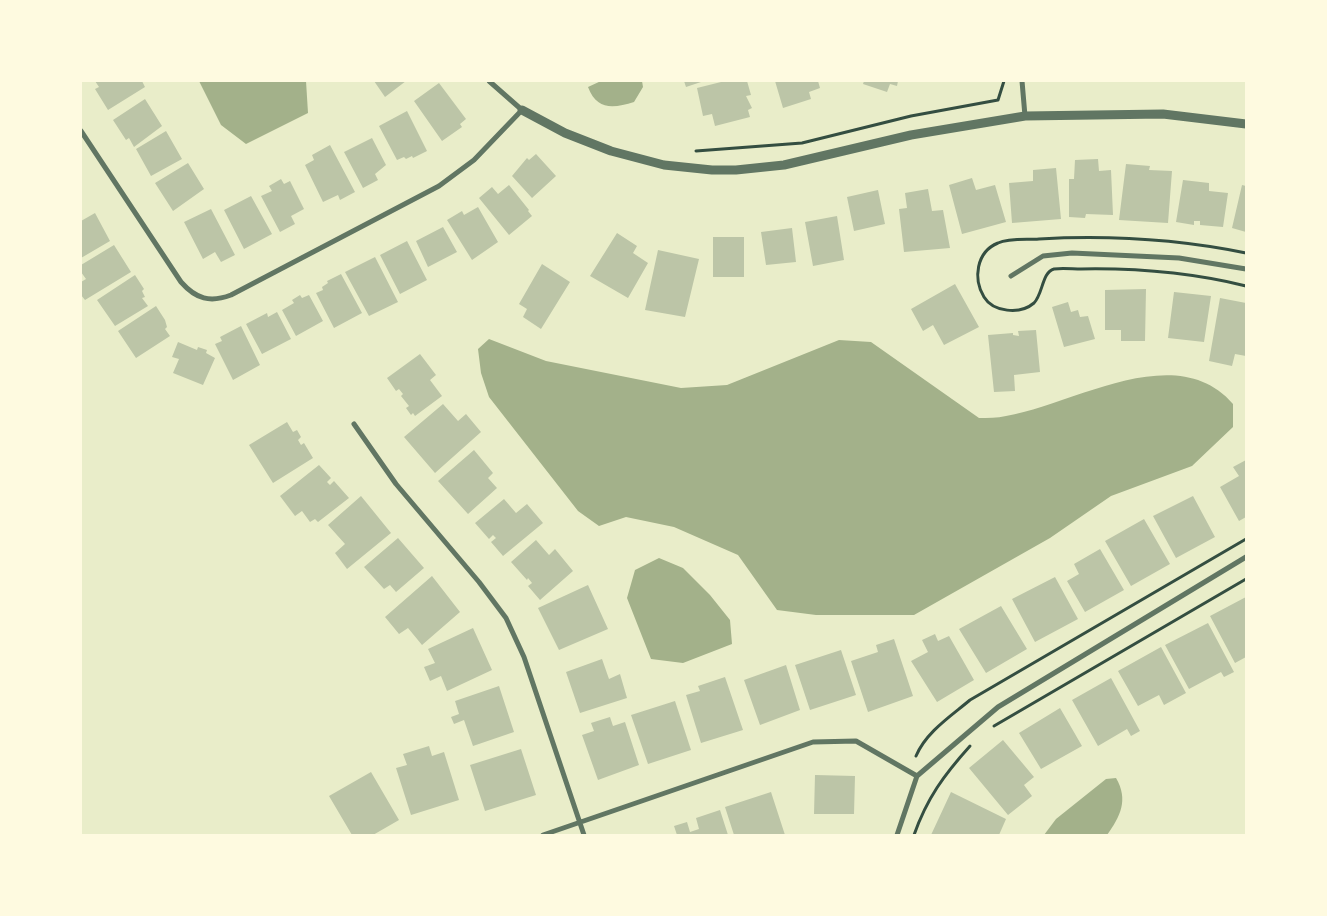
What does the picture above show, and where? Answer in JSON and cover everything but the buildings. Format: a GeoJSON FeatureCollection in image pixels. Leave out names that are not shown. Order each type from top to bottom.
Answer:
{"type":"FeatureCollection","features":[{"type":"Feature","properties":{"kind":"street"},"geometry":{"type":"LineString","coordinates":[[489,81],[522,110],[565,133],[611,151],[664,165],[712,170],[760,169],[792,164],[933,130],[1025,116],[1163,114],[1246,124]]}},
{"type":"Feature","properties":{"kind":"street"},"geometry":{"type":"LineString","coordinates":[[1022,81],[1025,116]]}},
{"type":"Feature","properties":{"kind":"street"},"geometry":{"type":"LineString","coordinates":[[81,131],[181,282],[193,294],[214,300],[240,290],[438,186],[474,160],[522,110]]}},
{"type":"Feature","properties":{"kind":"street"},"geometry":{"type":"LineString","coordinates":[[1011,276],[1043,256],[1072,253],[1162,256],[1246,269]]}},
{"type":"Feature","properties":{"kind":"street"},"geometry":{"type":"LineString","coordinates":[[354,424],[396,484],[485,588],[506,618],[524,657],[584,835]]}},
{"type":"Feature","properties":{"kind":"street"},"geometry":{"type":"LineString","coordinates":[[897,835],[916,776],[998,707],[1246,557]]}},
{"type":"Feature","properties":{"kind":"street"},"geometry":{"type":"LineString","coordinates":[[543,835],[813,742],[856,741],[916,776]]}},
{"type":"Feature","properties":{"kind":"path"},"geometry":{"type":"LineString","coordinates":[[696,151],[802,143],[927,112],[998,100],[1004,81]]}},
{"type":"Feature","properties":{"kind":"path"},"geometry":{"type":"LineString","coordinates":[[916,756],[920,746],[932,733],[970,700],[1246,539]]}},
{"type":"Feature","properties":{"kind":"path"},"geometry":{"type":"LineString","coordinates":[[991,728],[1246,579]]}},
{"type":"Feature","properties":{"kind":"path"},"geometry":{"type":"LineString","coordinates":[[914,835],[924,806],[943,779],[973,744]]}},
{"type":"Feature","properties":{"kind":"shaded area"},"geometry":{"type":"Polygon","coordinates":[[[199,81],[306,81],[308,113],[246,144],[221,125],[199,81]]]}},
{"type":"Feature","properties":{"kind":"shaded area"},"geometry":{"type":"Polygon","coordinates":[[[601,81],[642,81],[643,87],[634,102],[620,106],[607,106],[596,100],[588,87],[601,81]]]}},
{"type":"Feature","properties":{"kind":"shaded area"},"geometry":{"type":"Polygon","coordinates":[[[489,339],[546,361],[681,388],[727,385],[839,340],[871,342],[979,418],[1003,417],[1033,410],[1123,381],[1154,376],[1183,376],[1210,385],[1233,404],[1233,427],[1192,466],[1111,496],[1050,538],[914,615],[816,615],[777,610],[738,555],[674,527],[626,517],[599,526],[578,511],[489,397],[481,373],[478,349],[489,339]]]}},
{"type":"Feature","properties":{"kind":"shaded area"},"geometry":{"type":"Polygon","coordinates":[[[659,558],[683,568],[710,595],[730,620],[732,644],[683,663],[651,659],[627,598],[635,570],[659,558]]]}},
{"type":"Feature","properties":{"kind":"shaded area"},"geometry":{"type":"Polygon","coordinates":[[[1116,778],[1122,794],[1121,808],[1116,822],[1107,835],[1044,835],[1056,819],[1106,779],[1116,778]]]}}]}
